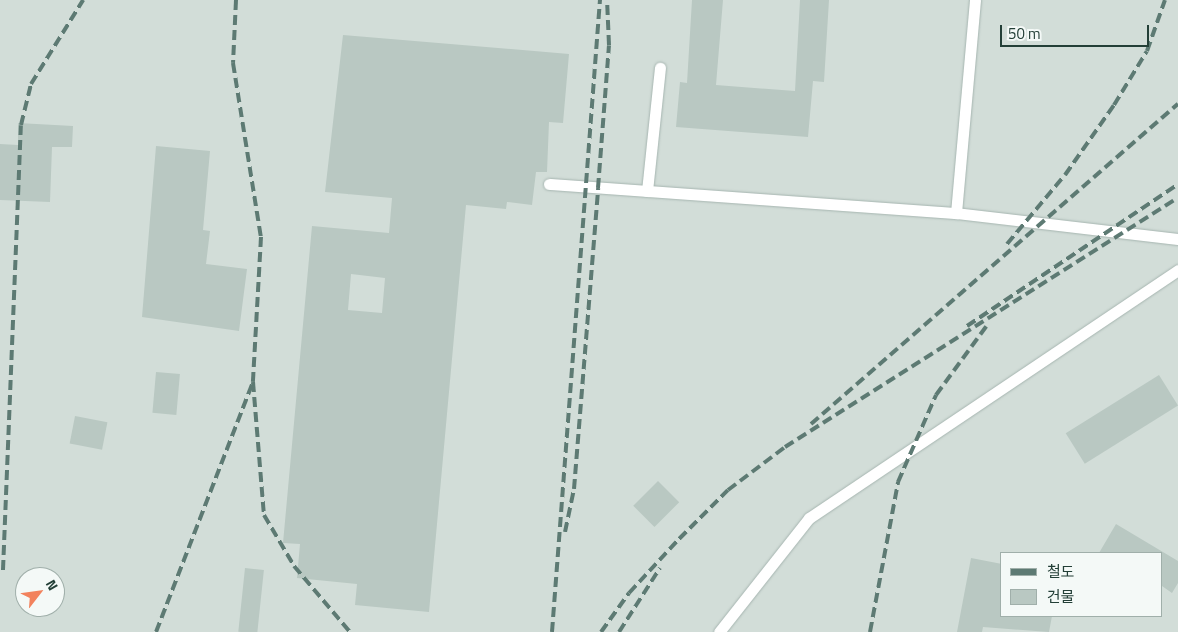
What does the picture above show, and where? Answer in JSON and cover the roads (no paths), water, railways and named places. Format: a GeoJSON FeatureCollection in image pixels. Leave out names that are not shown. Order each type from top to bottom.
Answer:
{"type":"FeatureCollection","features":[{"type":"Feature","properties":{"kind":"lane"},"geometry":{"type":"LineString","coordinates":[[956,213],[975,0]]}},
{"type":"Feature","properties":{"kind":"lane"},"geometry":{"type":"LineString","coordinates":[[647,191],[660,68]]}},
{"type":"Feature","properties":{"kind":"lane"},"geometry":{"type":"LineString","coordinates":[[550,184],[956,213],[1178,239]]}},
{"type":"Feature","properties":{"kind":"lane"},"geometry":{"type":"LineString","coordinates":[[719,632],[809,518],[1178,270]]}},
{"type":"Feature","properties":{"kind":"railway"},"geometry":{"type":"LineString","coordinates":[[3,570],[21,125],[31,84],[83,0]]}},
{"type":"Feature","properties":{"kind":"railway"},"geometry":{"type":"LineString","coordinates":[[236,0],[233,63],[261,237],[253,382],[264,515],[294,566],[350,632]]}},
{"type":"Feature","properties":{"kind":"railway"},"geometry":{"type":"LineString","coordinates":[[552,632],[600,0]]}},
{"type":"Feature","properties":{"kind":"railway"},"geometry":{"type":"LineString","coordinates":[[565,532],[574,489],[598,188],[609,45],[607,0]]}},
{"type":"Feature","properties":{"kind":"railway"},"geometry":{"type":"LineString","coordinates":[[1007,244],[1065,175],[1114,105],[1147,51],[1165,0]]}},
{"type":"Feature","properties":{"kind":"railway"},"geometry":{"type":"LineString","coordinates":[[811,424],[1178,104]]}},
{"type":"Feature","properties":{"kind":"railway"},"geometry":{"type":"LineString","coordinates":[[967,326],[1178,184]]}},
{"type":"Feature","properties":{"kind":"railway"},"geometry":{"type":"LineString","coordinates":[[601,632],[629,593],[679,539],[728,490],[785,447],[1178,198]]}},
{"type":"Feature","properties":{"kind":"railway"},"geometry":{"type":"LineString","coordinates":[[870,632],[898,482],[936,395],[988,324]]}},
{"type":"Feature","properties":{"kind":"railway"},"geometry":{"type":"LineString","coordinates":[[156,632],[252,384]]}},
{"type":"Feature","properties":{"kind":"railway"},"geometry":{"type":"LineString","coordinates":[[619,632],[660,568]]}}]}
